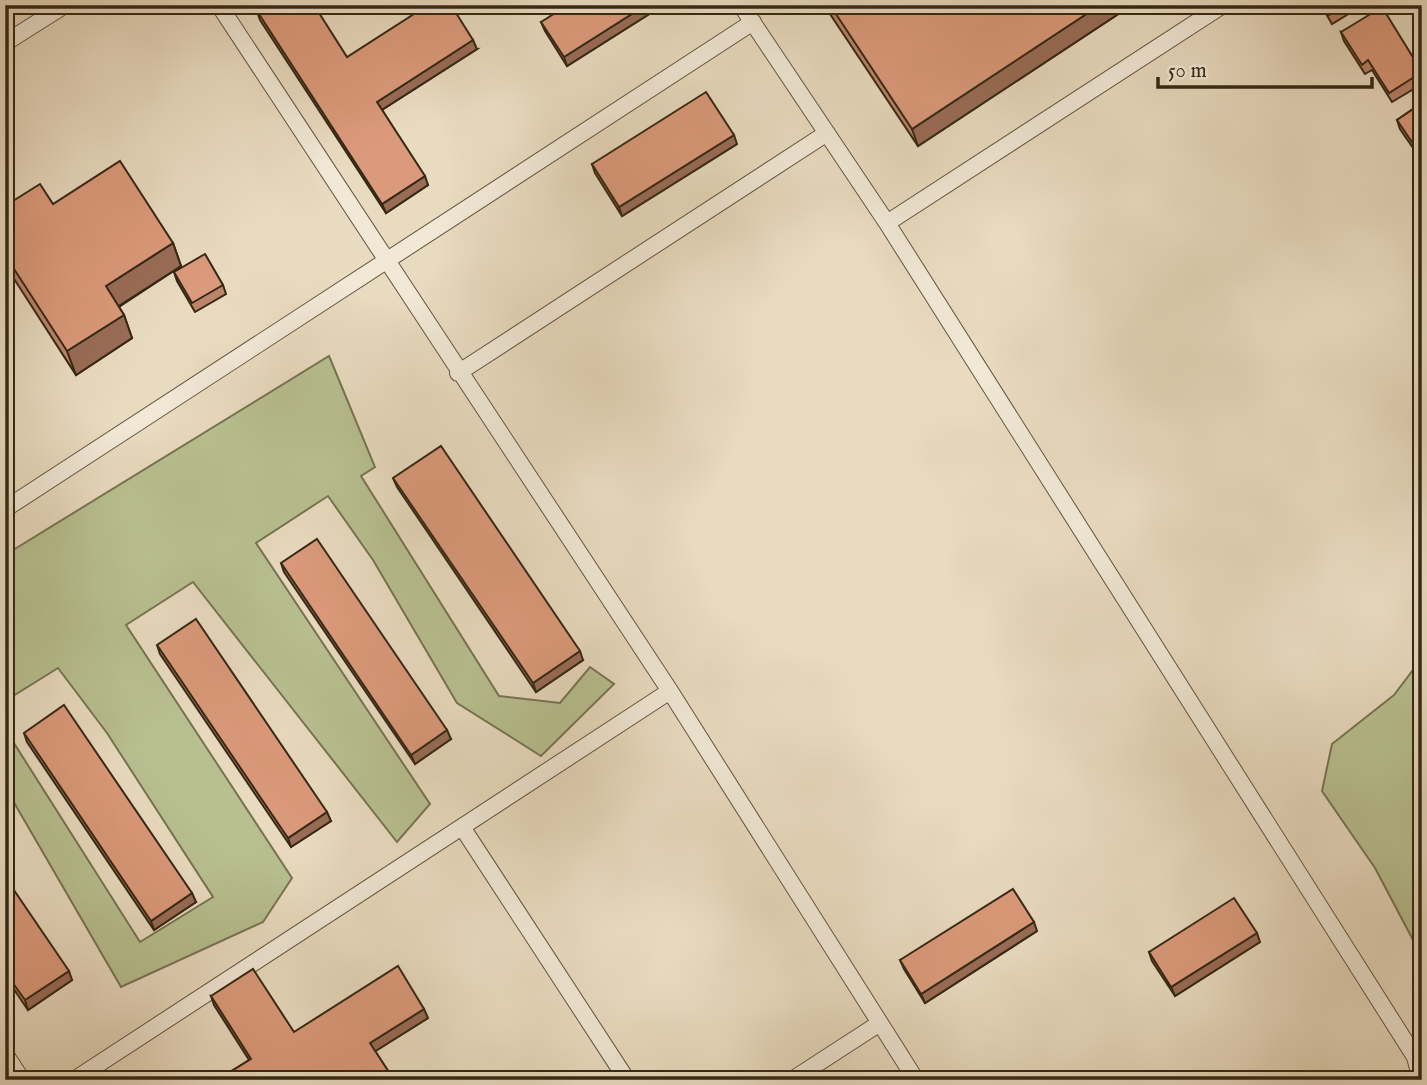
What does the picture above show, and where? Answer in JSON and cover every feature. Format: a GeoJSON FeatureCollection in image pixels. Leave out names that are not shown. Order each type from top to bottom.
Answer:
{"type":"FeatureCollection","features":[{"type":"Feature","properties":{"kind":"lane"},"geometry":{"type":"LineString","coordinates":[[5,43],[65,5]]}},
{"type":"Feature","properties":{"kind":"lane"},"geometry":{"type":"LineString","coordinates":[[219,5],[458,373],[670,691],[916,1080]]}},
{"type":"Feature","properties":{"kind":"lane"},"geometry":{"type":"LineString","coordinates":[[741,5],[887,223],[1391,1018],[1415,1057],[1421,1080]]}},
{"type":"Feature","properties":{"kind":"lane"},"geometry":{"type":"LineString","coordinates":[[887,223],[1223,5]]}},
{"type":"Feature","properties":{"kind":"lane"},"geometry":{"type":"LineString","coordinates":[[5,509],[753,22]]}},
{"type":"Feature","properties":{"kind":"lane"},"geometry":{"type":"LineString","coordinates":[[458,373],[827,133]]}},
{"type":"Feature","properties":{"kind":"lane"},"geometry":{"type":"LineString","coordinates":[[74,1080],[670,691]]}},
{"type":"Feature","properties":{"kind":"lane"},"geometry":{"type":"LineString","coordinates":[[462,827],[627,1080]]}},
{"type":"Feature","properties":{"kind":"lane"},"geometry":{"type":"LineString","coordinates":[[792,1080],[880,1023]]}},
{"type":"Feature","properties":{"kind":"lane"},"geometry":{"type":"LineString","coordinates":[[5,1055],[22,1080]]}},
{"type":"Feature","properties":{"kind":"green space"},"geometry":{"type":"Polygon","coordinates":[[[329,356],[375,467],[361,476],[499,696],[560,703],[590,667],[614,684],[541,756],[457,703],[373,560],[328,496],[256,543],[430,804],[397,842],[193,582],[126,625],[292,878],[263,922],[121,987],[5,787],[5,729],[140,942],[213,897],[107,733],[58,668],[5,701],[5,555],[329,356]]]}},
{"type":"Feature","properties":{"kind":"green space"},"geometry":{"type":"Polygon","coordinates":[[[1422,658],[1422,957],[1375,868],[1322,791],[1332,744],[1394,695],[1422,658]]]}},
{"type":"Feature","properties":{"kind":"building"},"geometry":{"type":"Polygon","coordinates":[[[266,5],[314,5],[347,57],[428,5],[451,5],[473,40],[377,102],[425,176],[382,204],[257,11],[266,5]]]}},
{"type":"Feature","properties":{"kind":"building"},"geometry":{"type":"Polygon","coordinates":[[[568,5],[646,5],[564,57],[541,22],[568,5]]]}},
{"type":"Feature","properties":{"kind":"building"},"geometry":{"type":"Polygon","coordinates":[[[830,5],[1100,5],[912,129],[830,5]]]}},
{"type":"Feature","properties":{"kind":"building"},"geometry":{"type":"Polygon","coordinates":[[[1323,5],[1344,5],[1329,15],[1323,5]]]}},
{"type":"Feature","properties":{"kind":"building"},"geometry":{"type":"Polygon","coordinates":[[[1382,7],[1422,72],[1389,93],[1368,60],[1362,65],[1341,32],[1382,7]]]}},
{"type":"Feature","properties":{"kind":"building"},"geometry":{"type":"Polygon","coordinates":[[[706,92],[734,135],[619,207],[592,164],[706,92]]]}},
{"type":"Feature","properties":{"kind":"building"},"geometry":{"type":"Polygon","coordinates":[[[1422,103],[1422,157],[1397,120],[1422,103]]]}},
{"type":"Feature","properties":{"kind":"building"},"geometry":{"type":"Polygon","coordinates":[[[120,161],[173,243],[106,286],[124,315],[67,351],[5,255],[5,206],[40,184],[53,204],[120,161]]]}},
{"type":"Feature","properties":{"kind":"building"},"geometry":{"type":"Polygon","coordinates":[[[205,254],[223,285],[192,303],[174,272],[205,254]]]}},
{"type":"Feature","properties":{"kind":"building"},"geometry":{"type":"Polygon","coordinates":[[[441,446],[580,651],[533,683],[393,478],[441,446]]]}},
{"type":"Feature","properties":{"kind":"building"},"geometry":{"type":"Polygon","coordinates":[[[317,539],[447,730],[411,755],[281,563],[317,539]]]}},
{"type":"Feature","properties":{"kind":"building"},"geometry":{"type":"Polygon","coordinates":[[[196,619],[327,812],[288,838],[157,645],[196,619]]]}},
{"type":"Feature","properties":{"kind":"building"},"geometry":{"type":"Polygon","coordinates":[[[64,705],[192,893],[151,921],[24,733],[64,705]]]}},
{"type":"Feature","properties":{"kind":"building"},"geometry":{"type":"Polygon","coordinates":[[[5,877],[69,971],[25,1000],[5,972],[5,877]]]}},
{"type":"Feature","properties":{"kind":"building"},"geometry":{"type":"Polygon","coordinates":[[[1013,889],[1034,922],[921,994],[900,960],[1013,889]]]}},
{"type":"Feature","properties":{"kind":"building"},"geometry":{"type":"Polygon","coordinates":[[[1234,898],[1257,933],[1171,987],[1149,952],[1234,898]]]}},
{"type":"Feature","properties":{"kind":"building"},"geometry":{"type":"Polygon","coordinates":[[[398,966],[424,1009],[370,1043],[394,1080],[329,1080],[324,1072],[312,1080],[217,1080],[251,1059],[211,996],[253,969],[294,1032],[398,966]]]}}]}
